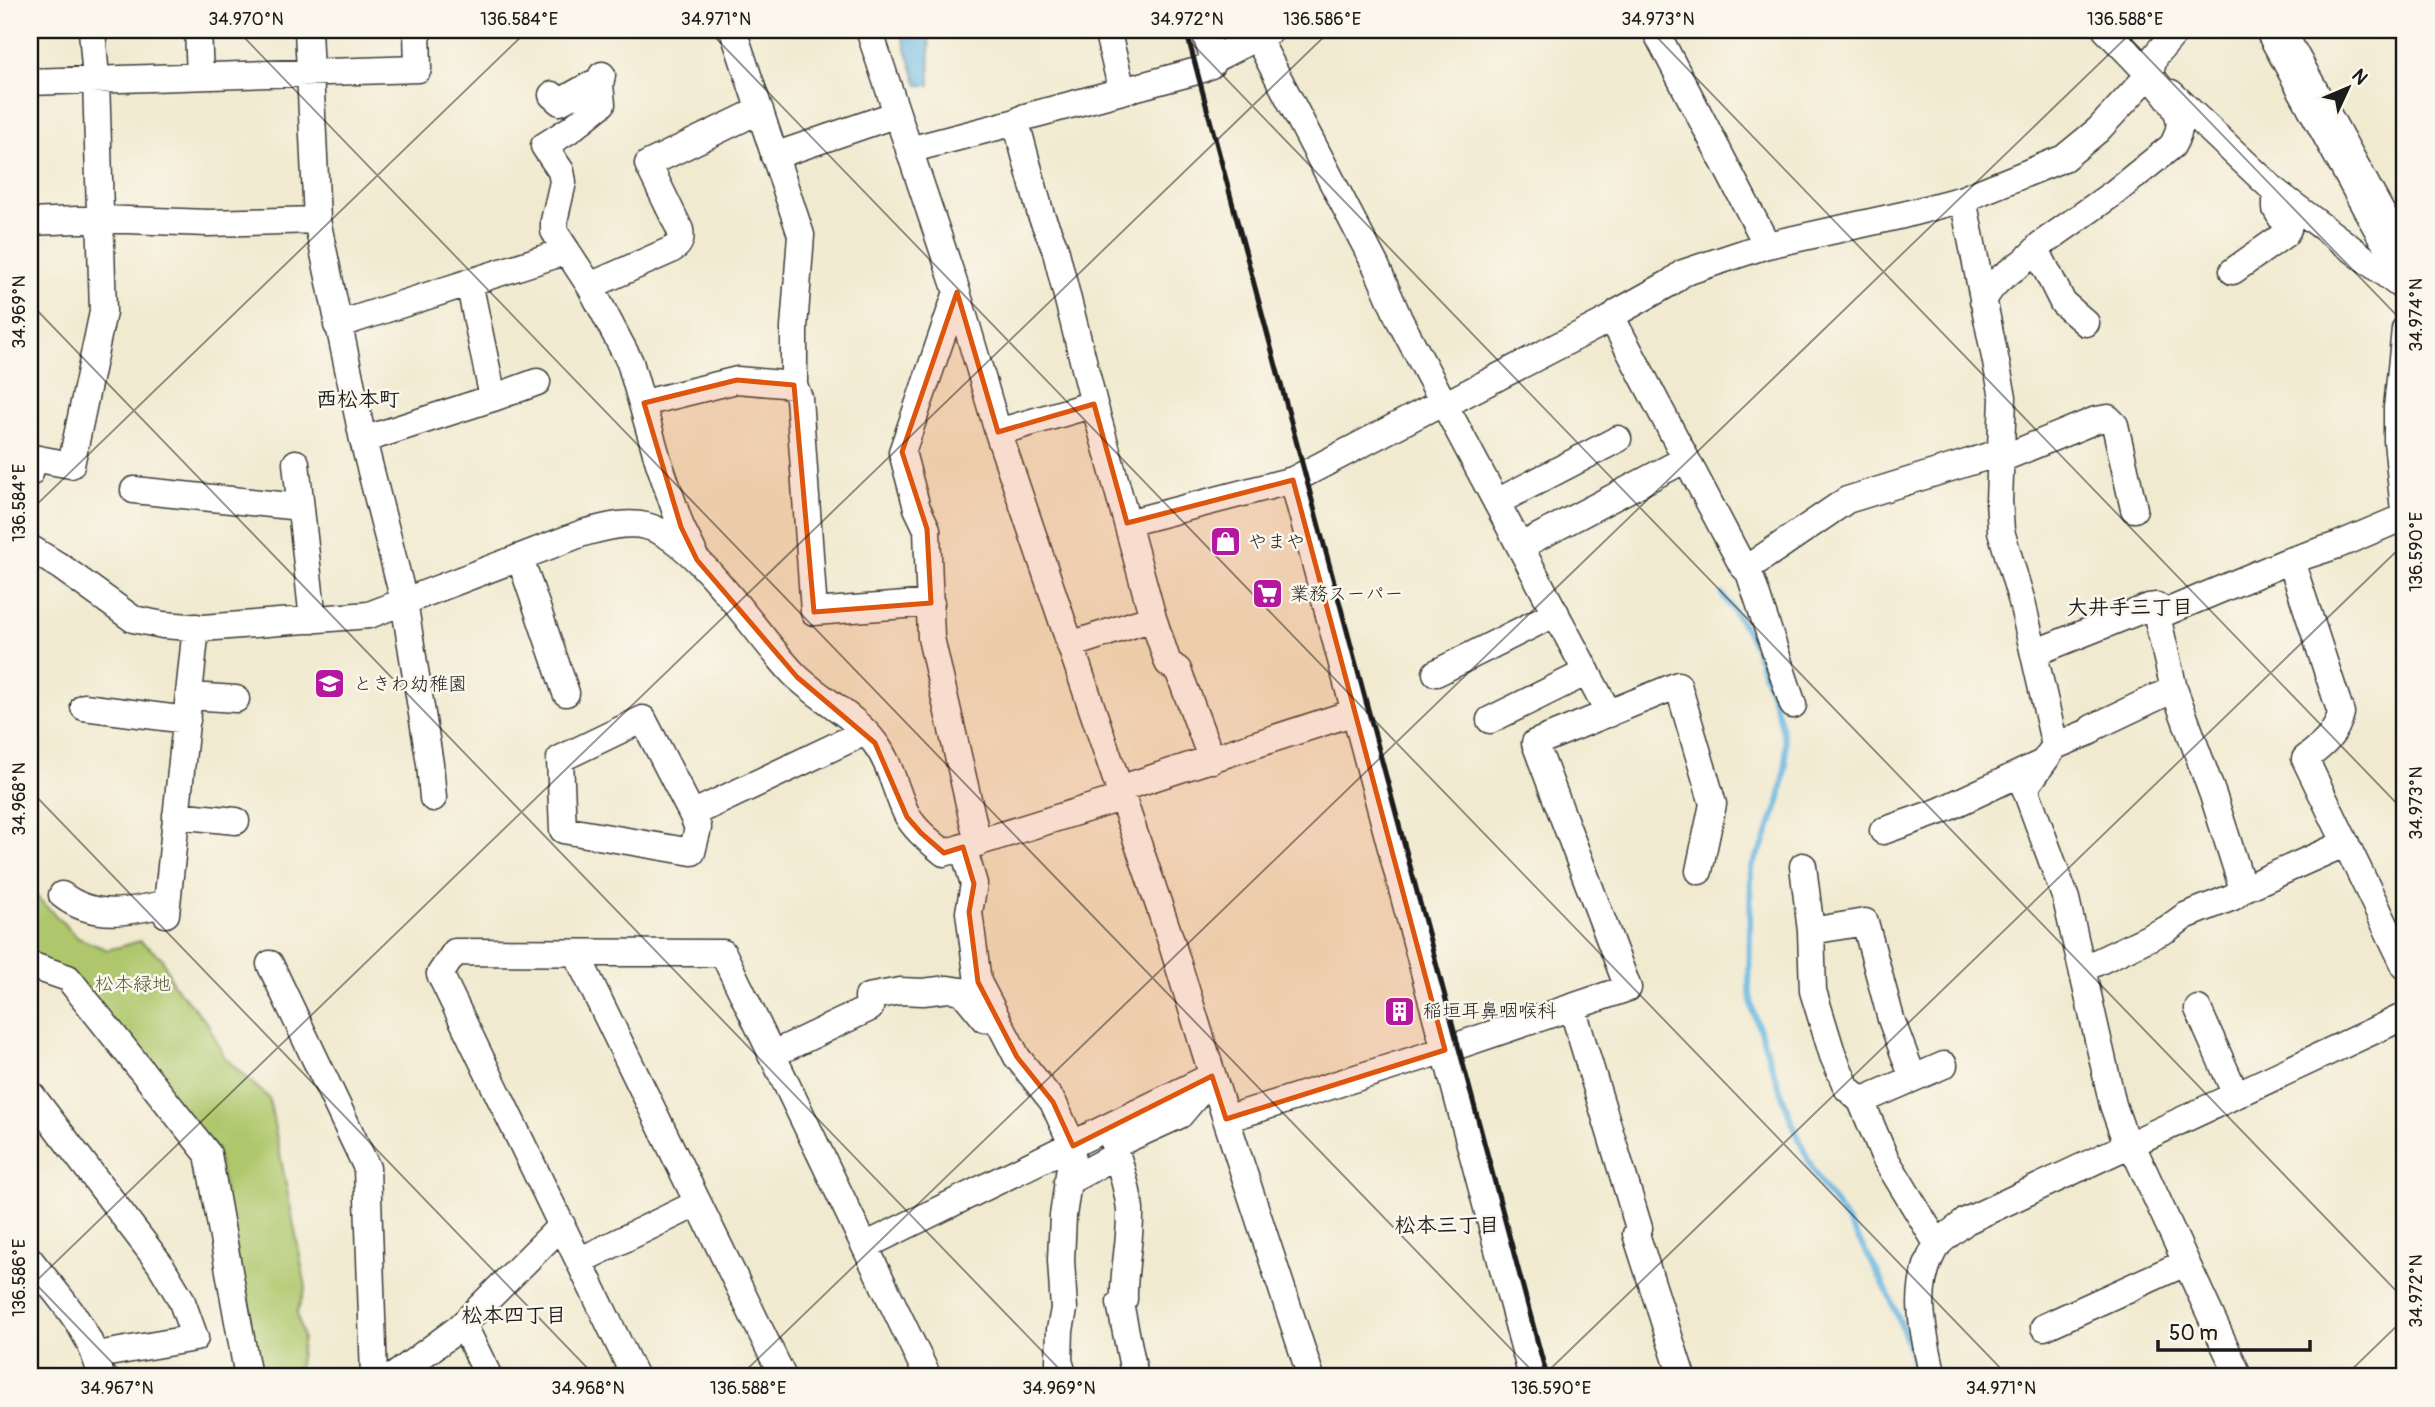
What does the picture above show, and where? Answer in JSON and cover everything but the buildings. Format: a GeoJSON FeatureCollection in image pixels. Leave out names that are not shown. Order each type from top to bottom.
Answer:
{"type":"FeatureCollection","features":[{"type":"Feature","properties":{"kind":"highway"},"geometry":{"type":"LineString","coordinates":[[2275,30],[2386,233],[2405,262]]}},
{"type":"Feature","properties":{"kind":"street"},"geometry":{"type":"LineString","coordinates":[[30,473],[33,458],[71,465],[103,312],[92,30]]}},
{"type":"Feature","properties":{"kind":"street"},"geometry":{"type":"LineString","coordinates":[[198,30],[200,76]]}},
{"type":"Feature","properties":{"kind":"street"},"geometry":{"type":"LineString","coordinates":[[308,30],[317,220],[363,440],[404,601],[433,798]]}},
{"type":"Feature","properties":{"kind":"street"},"geometry":{"type":"LineString","coordinates":[[30,82],[418,69],[417,30]]}},
{"type":"Feature","properties":{"kind":"street"},"geometry":{"type":"LineString","coordinates":[[733,30],[800,235],[794,328],[794,385],[799,398],[814,612],[931,603]]}},
{"type":"Feature","properties":{"kind":"street"},"geometry":{"type":"LineString","coordinates":[[869,30],[957,292],[998,432],[1170,938],[1212,1076],[1311,1377]]}},
{"type":"Feature","properties":{"kind":"street"},"geometry":{"type":"LineString","coordinates":[[1107,30],[1122,90]]}},
{"type":"Feature","properties":{"kind":"street"},"geometry":{"type":"LineString","coordinates":[[1204,30],[1214,59]]}},
{"type":"Feature","properties":{"kind":"street"},"geometry":{"type":"LineString","coordinates":[[1655,30],[1766,245]]}},
{"type":"Feature","properties":{"kind":"street"},"geometry":{"type":"LineString","coordinates":[[1983,301],[1995,282],[2172,146],[2180,129],[2178,112],[2149,75],[2106,30]]}},
{"type":"Feature","properties":{"kind":"street"},"geometry":{"type":"LineString","coordinates":[[1127,523],[1293,480],[1612,318],[1683,273],[1766,245],[1963,199],[2064,158],[2098,130],[2149,75],[2155,56],[2177,30]]}},
{"type":"Feature","properties":{"kind":"street"},"geometry":{"type":"LineString","coordinates":[[909,150],[1197,71],[1264,33],[1399,318],[1609,713]]}},
{"type":"Feature","properties":{"kind":"street"},"geometry":{"type":"LineString","coordinates":[[2149,75],[2183,103],[2276,192],[2405,289]]}},
{"type":"Feature","properties":{"kind":"street"},"geometry":{"type":"LineString","coordinates":[[552,95],[560,102],[601,80],[602,104],[572,129],[544,146],[561,171],[563,182],[554,231],[590,286],[630,362],[681,527],[697,560]]}},
{"type":"Feature","properties":{"kind":"street"},"geometry":{"type":"LineString","coordinates":[[590,286],[670,251],[679,244],[680,230],[648,164],[760,110]]}},
{"type":"Feature","properties":{"kind":"street"},"geometry":{"type":"LineString","coordinates":[[774,156],[897,114]]}},
{"type":"Feature","properties":{"kind":"street"},"geometry":{"type":"LineString","coordinates":[[1016,122],[1041,215],[1055,248],[1094,404],[1153,618],[1167,663],[1178,670],[1212,760]]}},
{"type":"Feature","properties":{"kind":"street"},"geometry":{"type":"LineString","coordinates":[[2233,271],[2285,234],[2288,229],[2276,209],[2276,192]]}},
{"type":"Feature","properties":{"kind":"street"},"geometry":{"type":"LineString","coordinates":[[1963,199],[2003,397],[1999,501],[2001,531],[2034,653],[2049,754],[2025,788],[2066,899],[2113,1105],[2239,1377]]}},
{"type":"Feature","properties":{"kind":"street"},"geometry":{"type":"LineString","coordinates":[[30,222],[100,219],[208,223],[317,220]]}},
{"type":"Feature","properties":{"kind":"street"},"geometry":{"type":"LineString","coordinates":[[337,325],[567,251]]}},
{"type":"Feature","properties":{"kind":"street"},"geometry":{"type":"LineString","coordinates":[[2035,252],[2063,303],[2086,323]]}},
{"type":"Feature","properties":{"kind":"street"},"geometry":{"type":"LineString","coordinates":[[469,282],[492,398]]}},
{"type":"Feature","properties":{"kind":"street"},"geometry":{"type":"LineString","coordinates":[[957,292],[902,452],[917,509],[927,529],[931,638],[971,845],[974,884],[969,912],[978,982],[1017,1057],[1053,1102],[1069,1148],[1061,1260],[1064,1309],[1059,1353],[1064,1377]]}},
{"type":"Feature","properties":{"kind":"street"},"geometry":{"type":"LineString","coordinates":[[1612,318],[1746,569],[1793,705]]}},
{"type":"Feature","properties":{"kind":"street"},"geometry":{"type":"LineString","coordinates":[[2157,616],[2291,561],[2405,519],[2397,441],[2397,408],[2405,329]]}},
{"type":"Feature","properties":{"kind":"street"},"geometry":{"type":"LineString","coordinates":[[644,403],[737,380],[794,385]]}},
{"type":"Feature","properties":{"kind":"street"},"geometry":{"type":"LineString","coordinates":[[363,440],[537,382]]}},
{"type":"Feature","properties":{"kind":"street"},"geometry":{"type":"LineString","coordinates":[[998,432],[1094,404]]}},
{"type":"Feature","properties":{"kind":"street"},"geometry":{"type":"LineString","coordinates":[[1746,569],[1847,500],[2001,455],[2108,418],[2115,425],[2134,509]]}},
{"type":"Feature","properties":{"kind":"street"},"geometry":{"type":"LineString","coordinates":[[1497,502],[1618,439]]}},
{"type":"Feature","properties":{"kind":"street"},"geometry":{"type":"LineString","coordinates":[[1521,546],[1686,459]]}},
{"type":"Feature","properties":{"kind":"street"},"geometry":{"type":"LineString","coordinates":[[296,463],[313,620]]}},
{"type":"Feature","properties":{"kind":"street"},"geometry":{"type":"LineString","coordinates":[[1293,480],[1532,1377]]}},
{"type":"Feature","properties":{"kind":"street"},"geometry":{"type":"LineString","coordinates":[[134,490],[300,507]]}},
{"type":"Feature","properties":{"kind":"street"},"geometry":{"type":"LineString","coordinates":[[30,548],[133,619],[163,625],[197,627],[369,615],[583,533],[632,524],[645,526],[676,540],[697,560],[797,677],[865,732],[887,762],[907,817],[944,853],[1355,712]]}},
{"type":"Feature","properties":{"kind":"street"},"geometry":{"type":"LineString","coordinates":[[520,558],[566,693]]}},
{"type":"Feature","properties":{"kind":"street"},"geometry":{"type":"LineString","coordinates":[[2291,561],[2341,713],[2338,726],[2332,735],[2305,759],[2405,966]]}},
{"type":"Feature","properties":{"kind":"street"},"geometry":{"type":"LineString","coordinates":[[2034,653],[2157,606],[2174,689],[2213,795],[2243,889]]}},
{"type":"Feature","properties":{"kind":"street"},"geometry":{"type":"LineString","coordinates":[[1436,673],[1556,613]]}},
{"type":"Feature","properties":{"kind":"street"},"geometry":{"type":"LineString","coordinates":[[1070,645],[1153,618]]}},
{"type":"Feature","properties":{"kind":"street"},"geometry":{"type":"LineString","coordinates":[[62,895],[86,909],[107,913],[166,908],[197,627]]}},
{"type":"Feature","properties":{"kind":"street"},"geometry":{"type":"LineString","coordinates":[[1490,720],[1587,672]]}},
{"type":"Feature","properties":{"kind":"street"},"geometry":{"type":"LineString","coordinates":[[1226,1119],[1445,1050],[1628,988],[1535,743],[1678,685],[1713,804],[1699,871]]}},
{"type":"Feature","properties":{"kind":"street"},"geometry":{"type":"LineString","coordinates":[[1883,831],[1931,815],[2049,754],[2092,728],[2174,689]]}},
{"type":"Feature","properties":{"kind":"street"},"geometry":{"type":"LineString","coordinates":[[83,707],[188,708],[236,699]]}},
{"type":"Feature","properties":{"kind":"street"},"geometry":{"type":"LineString","coordinates":[[643,719],[692,814],[698,828],[692,852],[563,830],[560,759],[643,719]]}},
{"type":"Feature","properties":{"kind":"street"},"geometry":{"type":"LineString","coordinates":[[692,814],[865,732]]}},
{"type":"Feature","properties":{"kind":"street"},"geometry":{"type":"LineString","coordinates":[[177,808],[230,814]]}},
{"type":"Feature","properties":{"kind":"street"},"geometry":{"type":"LineString","coordinates":[[2083,969],[2167,929],[2185,916],[2233,898],[2243,889],[2346,843]]}},
{"type":"Feature","properties":{"kind":"street"},"geometry":{"type":"LineString","coordinates":[[1803,866],[1811,931],[1813,991],[1833,1056],[1847,1088],[1861,1101],[1885,1158],[1938,1245]]}},
{"type":"Feature","properties":{"kind":"street"},"geometry":{"type":"LineString","coordinates":[[1811,931],[1865,922],[1891,1019],[1913,1078]]}},
{"type":"Feature","properties":{"kind":"street"},"geometry":{"type":"LineString","coordinates":[[635,1377],[440,974],[455,952],[723,953],[928,1377]]}},
{"type":"Feature","properties":{"kind":"street"},"geometry":{"type":"LineString","coordinates":[[576,953],[783,1377]]}},
{"type":"Feature","properties":{"kind":"street"},"geometry":{"type":"LineString","coordinates":[[270,964],[367,1168],[374,1377]]}},
{"type":"Feature","properties":{"kind":"street"},"geometry":{"type":"LineString","coordinates":[[30,965],[68,978],[208,1154],[248,1377]]}},
{"type":"Feature","properties":{"kind":"street"},"geometry":{"type":"LineString","coordinates":[[771,1055],[869,1003],[900,991],[962,991],[976,1006],[1013,1069],[1044,1107],[1069,1148]]}},
{"type":"Feature","properties":{"kind":"street"},"geometry":{"type":"LineString","coordinates":[[1572,1007],[1639,1228],[1636,1234],[1682,1377]]}},
{"type":"Feature","properties":{"kind":"street"},"geometry":{"type":"LineString","coordinates":[[2198,1009],[2235,1095]]}},
{"type":"Feature","properties":{"kind":"street"},"geometry":{"type":"LineString","coordinates":[[1933,1377],[1920,1316],[1922,1283],[1935,1248],[1966,1221],[2405,1016]]}},
{"type":"Feature","properties":{"kind":"street"},"geometry":{"type":"LineString","coordinates":[[1861,1101],[1944,1065]]}},
{"type":"Feature","properties":{"kind":"street"},"geometry":{"type":"LineString","coordinates":[[865,1246],[1212,1076]]}},
{"type":"Feature","properties":{"kind":"street"},"geometry":{"type":"LineString","coordinates":[[1135,1377],[1120,1303],[1124,1299],[1123,1279],[1130,1230],[1130,1208],[1114,1145],[1180,1115],[1212,1076]]}},
{"type":"Feature","properties":{"kind":"street"},"geometry":{"type":"LineString","coordinates":[[30,1093],[160,1264],[181,1299],[195,1338]]}},
{"type":"Feature","properties":{"kind":"street"},"geometry":{"type":"LineString","coordinates":[[1067,1182],[1117,1154]]}},
{"type":"Feature","properties":{"kind":"street"},"geometry":{"type":"LineString","coordinates":[[579,1261],[698,1203]]}},
{"type":"Feature","properties":{"kind":"street"},"geometry":{"type":"LineString","coordinates":[[393,1377],[463,1324],[562,1225]]}},
{"type":"Feature","properties":{"kind":"street"},"geometry":{"type":"LineString","coordinates":[[30,1260],[81,1326],[99,1366],[195,1338],[240,1331]]}},
{"type":"Feature","properties":{"kind":"street"},"geometry":{"type":"LineString","coordinates":[[2043,1327],[2185,1263]]}},
{"type":"Feature","properties":{"kind":"street"},"geometry":{"type":"LineString","coordinates":[[463,1324],[489,1377]]}},
{"type":"Feature","properties":{"kind":"highlighted area"},"geometry":{"type":"Polygon","coordinates":[[[957,292],[998,432],[1094,404],[1127,523],[1293,480],[1445,1050],[1226,1119],[1212,1076],[1073,1146],[1053,1102],[1017,1057],[978,982],[969,912],[974,884],[963,847],[944,853],[921,833],[907,817],[875,743],[797,677],[697,560],[681,527],[644,403],[737,380],[794,385],[814,612],[931,603],[927,529],[902,452],[957,292]]]}},
{"type":"Feature","properties":{"kind":"green space","name":"松本緑地"},"geometry":{"type":"Polygon","coordinates":[[[30,890],[78,938],[108,950],[140,941],[162,958],[173,984],[208,1024],[225,1058],[269,1098],[306,1287],[297,1313],[303,1338],[297,1377],[259,1377],[216,1149],[30,955],[30,890]]]}},
{"type":"Feature","properties":{"kind":"water"},"geometry":{"type":"Polygon","coordinates":[[[900,30],[929,30],[930,85],[918,85],[900,30]]]}},
{"type":"Feature","properties":{"kind":"waterway"},"geometry":{"type":"LineString","coordinates":[[1722,594],[1746,629],[1755,648],[1779,716],[1785,742],[1786,763],[1780,799],[1764,844],[1751,867],[1749,988],[1753,1011],[1798,1137],[1820,1183],[1847,1221],[1880,1277],[1905,1335],[1917,1377]]}},
{"type":"Feature","properties":{"kind":"railway"},"geometry":{"type":"LineString","coordinates":[[1186,30],[1547,1377]]}},
{"type":"Feature","properties":{"kind":"place","name":"やまや"},"geometry":{"type":"Point","coordinates":[1225,542]}},
{"type":"Feature","properties":{"kind":"place","name":"業務スーパー"},"geometry":{"type":"Point","coordinates":[1267,594]}},
{"type":"Feature","properties":{"kind":"place","name":"ときわ幼稚園"},"geometry":{"type":"Point","coordinates":[330,684]}},
{"type":"Feature","properties":{"kind":"place","name":"稲垣耳鼻咽喉科"},"geometry":{"type":"Point","coordinates":[1400,1011]}},
{"type":"Feature","properties":{"kind":"district","name":"西松本町"},"geometry":{"type":"Point","coordinates":[358,399]}},
{"type":"Feature","properties":{"kind":"district","name":"大井手三丁目"},"geometry":{"type":"Point","coordinates":[2130,607]}},
{"type":"Feature","properties":{"kind":"district","name":"松本三丁目"},"geometry":{"type":"Point","coordinates":[1447,1225]}},
{"type":"Feature","properties":{"kind":"district","name":"松本四丁目"},"geometry":{"type":"Point","coordinates":[514,1315]}}]}
